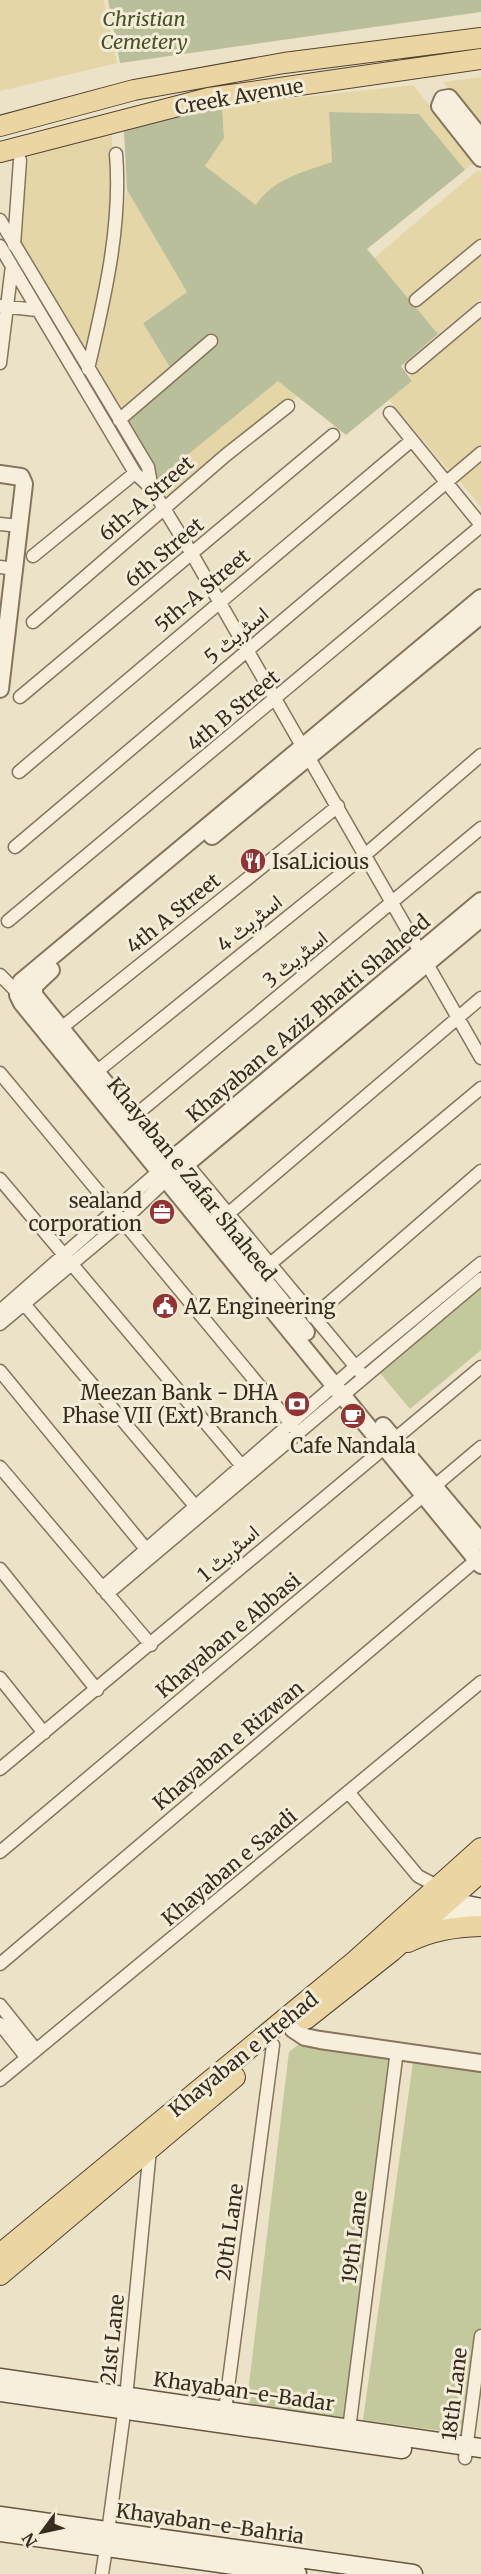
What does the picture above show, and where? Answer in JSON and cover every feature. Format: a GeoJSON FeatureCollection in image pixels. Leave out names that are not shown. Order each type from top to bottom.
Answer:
{"type":"FeatureCollection","features":[{"type":"Feature","properties":{"kind":"main road","name":"Creek Avenue"},"geometry":{"type":"LineString","coordinates":[[0,126],[157,86],[284,63],[481,38]]}},
{"type":"Feature","properties":{"kind":"main road","name":"Creek Avenue"},"geometry":{"type":"LineString","coordinates":[[0,152],[209,98],[481,59]]}},
{"type":"Feature","properties":{"kind":"main road","name":"Khayaban e Ittehad"},"geometry":{"type":"LineString","coordinates":[[0,2275],[273,2045],[392,1951],[481,1848]]}},
{"type":"Feature","properties":{"kind":"main road","name":"Khayaban e Ittehad"},"geometry":{"type":"LineString","coordinates":[[0,2254],[355,1961],[436,1900],[481,1872]]}},
{"type":"Feature","properties":{"kind":"main road"},"geometry":{"type":"LineString","coordinates":[[436,1900],[481,1908]]}},
{"type":"Feature","properties":{"kind":"main road"},"geometry":{"type":"LineString","coordinates":[[436,1900],[481,1925]]}},
{"type":"Feature","properties":{"kind":"main road"},"geometry":{"type":"LineString","coordinates":[[392,1951],[425,1934],[481,1925]]}},
{"type":"Feature","properties":{"kind":"main road","name":"Khayaban-e-Badar"},"geometry":{"type":"LineString","coordinates":[[0,2378],[125,2404]]}},
{"type":"Feature","properties":{"kind":"main road","name":"Khayaban-e-Badar"},"geometry":{"type":"LineString","coordinates":[[0,2392],[125,2404],[473,2453]]}},
{"type":"Feature","properties":{"kind":"main road","name":"Khayaban-e-Badar"},"geometry":{"type":"LineString","coordinates":[[223,2418],[349,2429],[473,2453]]}},
{"type":"Feature","properties":{"kind":"main road","name":"Khayaban-e-Bahria"},"geometry":{"type":"LineString","coordinates":[[0,2516],[106,2540],[297,2574]]}},
{"type":"Feature","properties":{"kind":"main road","name":"Khayaban-e-Bahria"},"geometry":{"type":"LineString","coordinates":[[0,2532],[106,2540],[413,2574]]}},
{"type":"Feature","properties":{"kind":"street"},"geometry":{"type":"LineString","coordinates":[[481,138],[449,99],[443,99],[440,106],[481,158]]}},
{"type":"Feature","properties":{"kind":"street"},"geometry":{"type":"LineString","coordinates":[[88,369],[115,229],[119,183],[116,154]]}},
{"type":"Feature","properties":{"kind":"street"},"geometry":{"type":"LineString","coordinates":[[0,363],[4,306],[12,268],[20,160]]}},
{"type":"Feature","properties":{"kind":"street"},"geometry":{"type":"LineString","coordinates":[[0,220],[148,467],[152,489]]}},
{"type":"Feature","properties":{"kind":"street"},"geometry":{"type":"LineString","coordinates":[[0,246],[135,473],[152,489],[192,554],[366,854],[457,1018],[479,1050]]}},
{"type":"Feature","properties":{"kind":"street"},"geometry":{"type":"LineString","coordinates":[[416,300],[481,246]]}},
{"type":"Feature","properties":{"kind":"street"},"geometry":{"type":"LineString","coordinates":[[4,306],[37,310]]}},
{"type":"Feature","properties":{"kind":"street"},"geometry":{"type":"LineString","coordinates":[[412,367],[481,309]]}},
{"type":"Feature","properties":{"kind":"street"},"geometry":{"type":"LineString","coordinates":[[119,420],[211,341]]}},
{"type":"Feature","properties":{"kind":"street","name":"6th-A Street"},"geometry":{"type":"LineString","coordinates":[[33,622],[164,508],[288,406]]}},
{"type":"Feature","properties":{"kind":"street"},"geometry":{"type":"LineString","coordinates":[[390,413],[481,526]]}},
{"type":"Feature","properties":{"kind":"street","name":"6th Street"},"geometry":{"type":"LineString","coordinates":[[20,698],[333,435]]}},
{"type":"Feature","properties":{"kind":"street","name":"5th-A Street"},"geometry":{"type":"LineString","coordinates":[[19,772],[412,440]]}},
{"type":"Feature","properties":{"kind":"street","name":"اسٹریٹ 5"},"geometry":{"type":"LineString","coordinates":[[15,847],[481,453]]}},
{"type":"Feature","properties":{"kind":"street"},"geometry":{"type":"LineString","coordinates":[[33,556],[135,473]]}},
{"type":"Feature","properties":{"kind":"street"},"geometry":{"type":"LineString","coordinates":[[0,474],[23,480],[19,526],[7,568],[0,689]]}},
{"type":"Feature","properties":{"kind":"street"},"geometry":{"type":"LineString","coordinates":[[0,524],[19,526]]}},
{"type":"Feature","properties":{"kind":"street","name":"4th B Street"},"geometry":{"type":"LineString","coordinates":[[8,921],[481,526]]}},
{"type":"Feature","properties":{"kind":"street"},"geometry":{"type":"LineString","coordinates":[[24,988],[306,751],[481,598]]}},
{"type":"Feature","properties":{"kind":"street"},"geometry":{"type":"LineString","coordinates":[[306,751],[481,615]]}},
{"type":"Feature","properties":{"kind":"street","name":"اسٹریٹ 4"},"geometry":{"type":"LineString","coordinates":[[95,1073],[366,854],[481,755]]}},
{"type":"Feature","properties":{"kind":"street","name":"4th A Street"},"geometry":{"type":"LineString","coordinates":[[60,1029],[338,806]]}},
{"type":"Feature","properties":{"kind":"street","name":"اسٹریٹ 3"},"geometry":{"type":"LineString","coordinates":[[132,1118],[481,828]]}},
{"type":"Feature","properties":{"kind":"street","name":"Khayaban e Aziz Bhatti Shaheed"},"geometry":{"type":"LineString","coordinates":[[0,1324],[25,1305],[114,1210],[170,1170],[423,957],[481,901]]}},
{"type":"Feature","properties":{"kind":"street","name":"Khayaban e Aziz Bhatti Shaheed"},"geometry":{"type":"LineString","coordinates":[[423,957],[481,918]]}},
{"type":"Feature","properties":{"kind":"street"},"geometry":{"type":"LineString","coordinates":[[0,975],[34,995],[132,1118],[170,1170],[349,1381]]}},
{"type":"Feature","properties":{"kind":"street","name":"Khayaban e Zafar Shaheed"},"geometry":{"type":"LineString","coordinates":[[24,988],[21,1003],[170,1170]]}},
{"type":"Feature","properties":{"kind":"street"},"geometry":{"type":"LineString","coordinates":[[229,1213],[481,998]]}},
{"type":"Feature","properties":{"kind":"street"},"geometry":{"type":"LineString","coordinates":[[0,1073],[295,1428]]}},
{"type":"Feature","properties":{"kind":"street"},"geometry":{"type":"LineString","coordinates":[[270,1264],[481,1088]]}},
{"type":"Feature","properties":{"kind":"street"},"geometry":{"type":"LineString","coordinates":[[170,1170],[229,1213],[313,1317],[349,1381],[392,1446],[480,1560]]}},
{"type":"Feature","properties":{"kind":"street","name":"Khayaban e Aziz Bhatti Shaheed"},"geometry":{"type":"LineString","coordinates":[[0,1311],[123,1221],[170,1170]]}},
{"type":"Feature","properties":{"kind":"street"},"geometry":{"type":"LineString","coordinates":[[313,1317],[481,1171]]}},
{"type":"Feature","properties":{"kind":"street"},"geometry":{"type":"LineString","coordinates":[[0,1179],[246,1470]]}},
{"type":"Feature","properties":{"kind":"street"},"geometry":{"type":"LineString","coordinates":[[105,1591],[349,1381],[481,1263]]}},
{"type":"Feature","properties":{"kind":"street"},"geometry":{"type":"LineString","coordinates":[[349,1381],[481,1279]]}},
{"type":"Feature","properties":{"kind":"street"},"geometry":{"type":"LineString","coordinates":[[25,1305],[195,1506]]}},
{"type":"Feature","properties":{"kind":"street","name":"اسٹریٹ 1"},"geometry":{"type":"LineString","coordinates":[[0,1770],[392,1446],[481,1367]]}},
{"type":"Feature","properties":{"kind":"street"},"geometry":{"type":"LineString","coordinates":[[0,1371],[146,1549]]}},
{"type":"Feature","properties":{"kind":"street","name":"Khayaban e Abbasi"},"geometry":{"type":"LineString","coordinates":[[0,1852],[426,1489],[481,1447]]}},
{"type":"Feature","properties":{"kind":"street"},"geometry":{"type":"LineString","coordinates":[[105,1591],[146,1549],[195,1506],[246,1470]]}},
{"type":"Feature","properties":{"kind":"street"},"geometry":{"type":"LineString","coordinates":[[3,1476],[152,1645]]}},
{"type":"Feature","properties":{"kind":"street"},"geometry":{"type":"LineString","coordinates":[[426,1489],[481,1542]]}},
{"type":"Feature","properties":{"kind":"street","name":"Khayaban e Rizwan"},"geometry":{"type":"LineString","coordinates":[[0,1964],[480,1560]]}},
{"type":"Feature","properties":{"kind":"street"},"geometry":{"type":"LineString","coordinates":[[0,1569],[97,1690]]}},
{"type":"Feature","properties":{"kind":"street","name":"Khayaban e Saadi"},"geometry":{"type":"LineString","coordinates":[[0,2080],[481,1682]]}},
{"type":"Feature","properties":{"kind":"street"},"geometry":{"type":"LineString","coordinates":[[1,1683],[44,1733]]}},
{"type":"Feature","properties":{"kind":"street"},"geometry":{"type":"LineString","coordinates":[[349,1793],[436,1900]]}},
{"type":"Feature","properties":{"kind":"street"},"geometry":{"type":"LineString","coordinates":[[418,1876],[436,1900]]}},
{"type":"Feature","properties":{"kind":"street"},"geometry":{"type":"LineString","coordinates":[[445,1929],[481,1934]]}},
{"type":"Feature","properties":{"kind":"street"},"geometry":{"type":"LineString","coordinates":[[0,2005],[32,2054]]}},
{"type":"Feature","properties":{"kind":"street"},"geometry":{"type":"LineString","coordinates":[[0,2024],[32,2054]]}},
{"type":"Feature","properties":{"kind":"street"},"geometry":{"type":"LineString","coordinates":[[299,2024],[314,2039],[481,2063]]}},
{"type":"Feature","properties":{"kind":"street"},"geometry":{"type":"LineString","coordinates":[[299,2024],[331,2032],[481,2052]]}},
{"type":"Feature","properties":{"kind":"street","name":"20th Lane"},"geometry":{"type":"LineString","coordinates":[[223,2418],[273,2045]]}},
{"type":"Feature","properties":{"kind":"street","name":"19th Lane"},"geometry":{"type":"LineString","coordinates":[[349,2429],[397,2050]]}},
{"type":"Feature","properties":{"kind":"street","name":"21st Lane"},"geometry":{"type":"LineString","coordinates":[[102,2574],[125,2404],[150,2149]]}},
{"type":"Feature","properties":{"kind":"street","name":"18th Lane"},"geometry":{"type":"LineString","coordinates":[[473,2453],[481,2336]]}},
{"type":"Feature","properties":{"kind":"green space","name":"Christian Cemetery"},"geometry":{"type":"Polygon","coordinates":[[[108,0],[481,0],[481,12],[120,63],[108,0]]]}},
{"type":"Feature","properties":{"kind":"green space"},"geometry":{"type":"Polygon","coordinates":[[[222,106],[224,138],[205,166],[256,205],[263,196],[280,183],[332,162],[329,112],[419,114],[465,170],[367,249],[438,334],[401,366],[412,381],[346,435],[278,381],[158,479],[125,420],[214,342],[209,334],[171,369],[143,323],[187,292],[127,190],[124,131],[153,122],[159,116],[222,106]]]}},
{"type":"Feature","properties":{"kind":"green space"},"geometry":{"type":"Polygon","coordinates":[[[481,1288],[481,1350],[410,1409],[380,1373],[481,1288]]]}},
{"type":"Feature","properties":{"kind":"green space"},"geometry":{"type":"Polygon","coordinates":[[[299,2044],[390,2058],[346,2415],[341,2420],[252,2406],[247,2401],[289,2052],[299,2044]]]}},
{"type":"Feature","properties":{"kind":"green space"},"geometry":{"type":"Polygon","coordinates":[[[414,2055],[481,2065],[481,2326],[464,2434],[363,2420],[414,2055]]]}},
{"type":"Feature","properties":{"kind":"sand"},"geometry":{"type":"Polygon","coordinates":[[[0,0],[104,0],[117,63],[0,91],[0,0]]]}},
{"type":"Feature","properties":{"kind":"sand"},"geometry":{"type":"Polygon","coordinates":[[[481,77],[481,128],[443,82],[481,77]]]}},
{"type":"Feature","properties":{"kind":"sand"},"geometry":{"type":"Polygon","coordinates":[[[413,85],[475,162],[465,170],[419,114],[330,112],[332,162],[256,205],[205,166],[224,138],[222,106],[413,85]]]}},
{"type":"Feature","properties":{"kind":"sand"},"geometry":{"type":"Polygon","coordinates":[[[112,131],[112,231],[86,353],[18,245],[29,152],[112,131]]]}},
{"type":"Feature","properties":{"kind":"sand"},"geometry":{"type":"Polygon","coordinates":[[[478,170],[481,173],[481,241],[409,299],[374,258],[478,170]]]}},
{"type":"Feature","properties":{"kind":"sand"},"geometry":{"type":"Polygon","coordinates":[[[127,190],[187,292],[143,322],[171,369],[123,414],[95,366],[127,190]]]}},
{"type":"Feature","properties":{"kind":"sand"},"geometry":{"type":"Polygon","coordinates":[[[481,252],[481,299],[438,334],[414,306],[481,252]]]}},
{"type":"Feature","properties":{"kind":"sand"},"geometry":{"type":"Polygon","coordinates":[[[481,316],[481,446],[450,472],[389,400],[412,381],[409,376],[481,316]]]}},
{"type":"Feature","properties":{"kind":"sand"},"geometry":{"type":"Polygon","coordinates":[[[278,380],[299,395],[170,500],[158,479],[278,380]]]}},
{"type":"Feature","properties":{"kind":"sand"},"geometry":{"type":"Polygon","coordinates":[[[481,461],[481,507],[458,479],[481,461]]]}},
{"type":"Feature","properties":{"kind":"place","name":"IsaLicious"},"geometry":{"type":"Point","coordinates":[253,861]}},
{"type":"Feature","properties":{"kind":"place","name":"sealand corporation"},"geometry":{"type":"Point","coordinates":[162,1212]}},
{"type":"Feature","properties":{"kind":"place","name":"AZ Engineering"},"geometry":{"type":"Point","coordinates":[165,1306]}},
{"type":"Feature","properties":{"kind":"place","name":"Meezan Bank - DHA Phase VII (Ext) Branch"},"geometry":{"type":"Point","coordinates":[297,1404]}},
{"type":"Feature","properties":{"kind":"place","name":"Cafe Nandala"},"geometry":{"type":"Point","coordinates":[353,1416]}}]}
